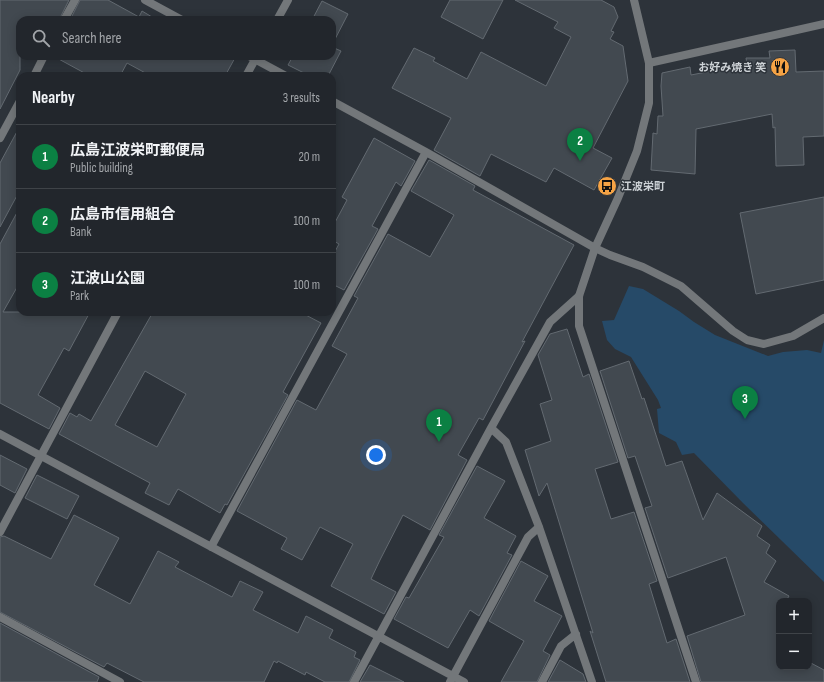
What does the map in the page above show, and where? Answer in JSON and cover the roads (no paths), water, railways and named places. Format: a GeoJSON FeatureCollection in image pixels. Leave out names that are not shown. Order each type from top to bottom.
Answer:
{"type":"FeatureCollection","features":[{"type":"Feature","properties":{"kind":"street"},"geometry":{"type":"LineString","coordinates":[[66,16],[75,0]]}},
{"type":"Feature","properties":{"kind":"street"},"geometry":{"type":"LineString","coordinates":[[145,0],[175,16]]}},
{"type":"Feature","properties":{"kind":"street"},"geometry":{"type":"LineString","coordinates":[[279,16],[288,0]]}},
{"type":"Feature","properties":{"kind":"street"},"geometry":{"type":"LineString","coordinates":[[634,0],[649,63],[649,103],[637,151],[596,248],[579,296],[579,326],[696,682]]}},
{"type":"Feature","properties":{"kind":"street"},"geometry":{"type":"LineString","coordinates":[[649,63],[824,24]]}},
{"type":"Feature","properties":{"kind":"street"},"geometry":{"type":"LineString","coordinates":[[36,72],[42,60]]}},
{"type":"Feature","properties":{"kind":"street"},"geometry":{"type":"LineString","coordinates":[[248,72],[253,60]]}},
{"type":"Feature","properties":{"kind":"street"},"geometry":{"type":"LineString","coordinates":[[259,60],[279,72]]}},
{"type":"Feature","properties":{"kind":"street"},"geometry":{"type":"LineString","coordinates":[[336,103],[596,248],[610,255],[643,267],[681,286],[733,331],[747,340],[764,344],[793,336],[824,318]]}},
{"type":"Feature","properties":{"kind":"street"},"geometry":{"type":"LineString","coordinates":[[0,138],[16,108]]}},
{"type":"Feature","properties":{"kind":"street"},"geometry":{"type":"LineString","coordinates":[[211,547],[426,152]]}},
{"type":"Feature","properties":{"kind":"street"},"geometry":{"type":"LineString","coordinates":[[354,682],[550,322],[579,296]]}},
{"type":"Feature","properties":{"kind":"street"},"geometry":{"type":"LineString","coordinates":[[0,532],[116,316]]}},
{"type":"Feature","properties":{"kind":"street"},"geometry":{"type":"LineString","coordinates":[[491,428],[506,442],[539,527],[592,682]]}},
{"type":"Feature","properties":{"kind":"street"},"geometry":{"type":"LineString","coordinates":[[0,434],[379,636],[452,679],[464,682]]}},
{"type":"Feature","properties":{"kind":"street"},"geometry":{"type":"LineString","coordinates":[[452,679],[528,537],[539,527]]}},
{"type":"Feature","properties":{"kind":"street"},"geometry":{"type":"LineString","coordinates":[[0,617],[120,682]]}},
{"type":"Feature","properties":{"kind":"street"},"geometry":{"type":"LineString","coordinates":[[542,682],[561,646],[576,634]]}},
{"type":"Feature","properties":{"kind":"place","name":"お好み焼き 笑"},"geometry":{"type":"Point","coordinates":[780,67]}},
{"type":"Feature","properties":{"kind":"place","name":"広島市信用組合"},"geometry":{"type":"Point","coordinates":[580,161]}},
{"type":"Feature","properties":{"kind":"place","name":"江波栄町"},"geometry":{"type":"Point","coordinates":[607,186]}},
{"type":"Feature","properties":{"kind":"place","name":"江波山公園"},"geometry":{"type":"Point","coordinates":[745,419]}},
{"type":"Feature","properties":{"kind":"place","name":"広島江波栄町郵便局"},"geometry":{"type":"Point","coordinates":[439,442]}}]}
